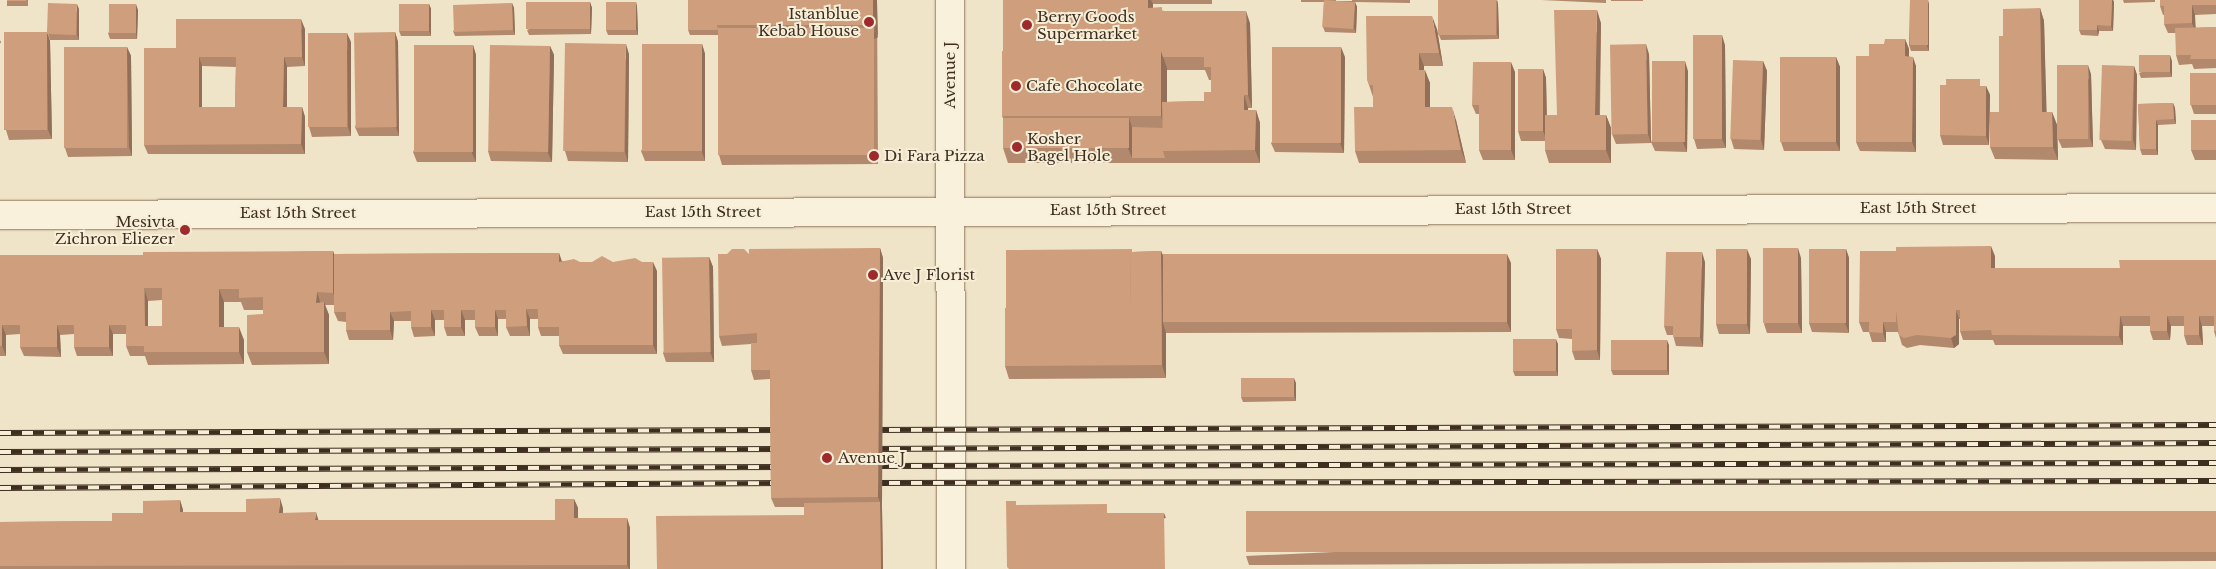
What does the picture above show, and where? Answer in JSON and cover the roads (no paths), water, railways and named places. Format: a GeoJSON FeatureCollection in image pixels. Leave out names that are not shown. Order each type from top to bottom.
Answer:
{"type":"FeatureCollection","features":[{"type":"Feature","properties":{"kind":"street","name":"Avenue J"},"geometry":{"type":"LineString","coordinates":[[950,0],[951,569]]}},
{"type":"Feature","properties":{"kind":"street","name":"East 15th Street"},"geometry":{"type":"LineString","coordinates":[[0,215],[2216,208]]}},
{"type":"Feature","properties":{"kind":"railway"},"geometry":{"type":"LineString","coordinates":[[867,430],[2216,425]]}},
{"type":"Feature","properties":{"kind":"railway"},"geometry":{"type":"LineString","coordinates":[[0,433],[785,430]]}},
{"type":"Feature","properties":{"kind":"railway"},"geometry":{"type":"LineString","coordinates":[[867,449],[2216,443]]}},
{"type":"Feature","properties":{"kind":"railway"},"geometry":{"type":"LineString","coordinates":[[0,452],[785,449]]}},
{"type":"Feature","properties":{"kind":"railway"},"geometry":{"type":"LineString","coordinates":[[867,466],[2216,463]]}},
{"type":"Feature","properties":{"kind":"railway"},"geometry":{"type":"LineString","coordinates":[[0,470],[785,467]]}},
{"type":"Feature","properties":{"kind":"railway"},"geometry":{"type":"LineString","coordinates":[[867,483],[2216,481]]}},
{"type":"Feature","properties":{"kind":"railway"},"geometry":{"type":"LineString","coordinates":[[0,488],[785,483]]}},
{"type":"Feature","properties":{"kind":"place","name":"Istanblue Kebab House"},"geometry":{"type":"Point","coordinates":[869,22]}},
{"type":"Feature","properties":{"kind":"place","name":"Berry Goods Supermarket"},"geometry":{"type":"Point","coordinates":[1027,25]}},
{"type":"Feature","properties":{"kind":"place","name":"Cafe Chocolate"},"geometry":{"type":"Point","coordinates":[1016,86]}},
{"type":"Feature","properties":{"kind":"place","name":"Kosher Bagel Hole"},"geometry":{"type":"Point","coordinates":[1017,147]}},
{"type":"Feature","properties":{"kind":"place","name":"Di Fara Pizza"},"geometry":{"type":"Point","coordinates":[874,156]}},
{"type":"Feature","properties":{"kind":"place","name":"Mesivta Zichron Eliezer"},"geometry":{"type":"Point","coordinates":[185,230]}},
{"type":"Feature","properties":{"kind":"place","name":"Ave J Florist"},"geometry":{"type":"Point","coordinates":[873,275]}},
{"type":"Feature","properties":{"kind":"place","name":"Avenue J"},"geometry":{"type":"Point","coordinates":[827,458]}}]}
